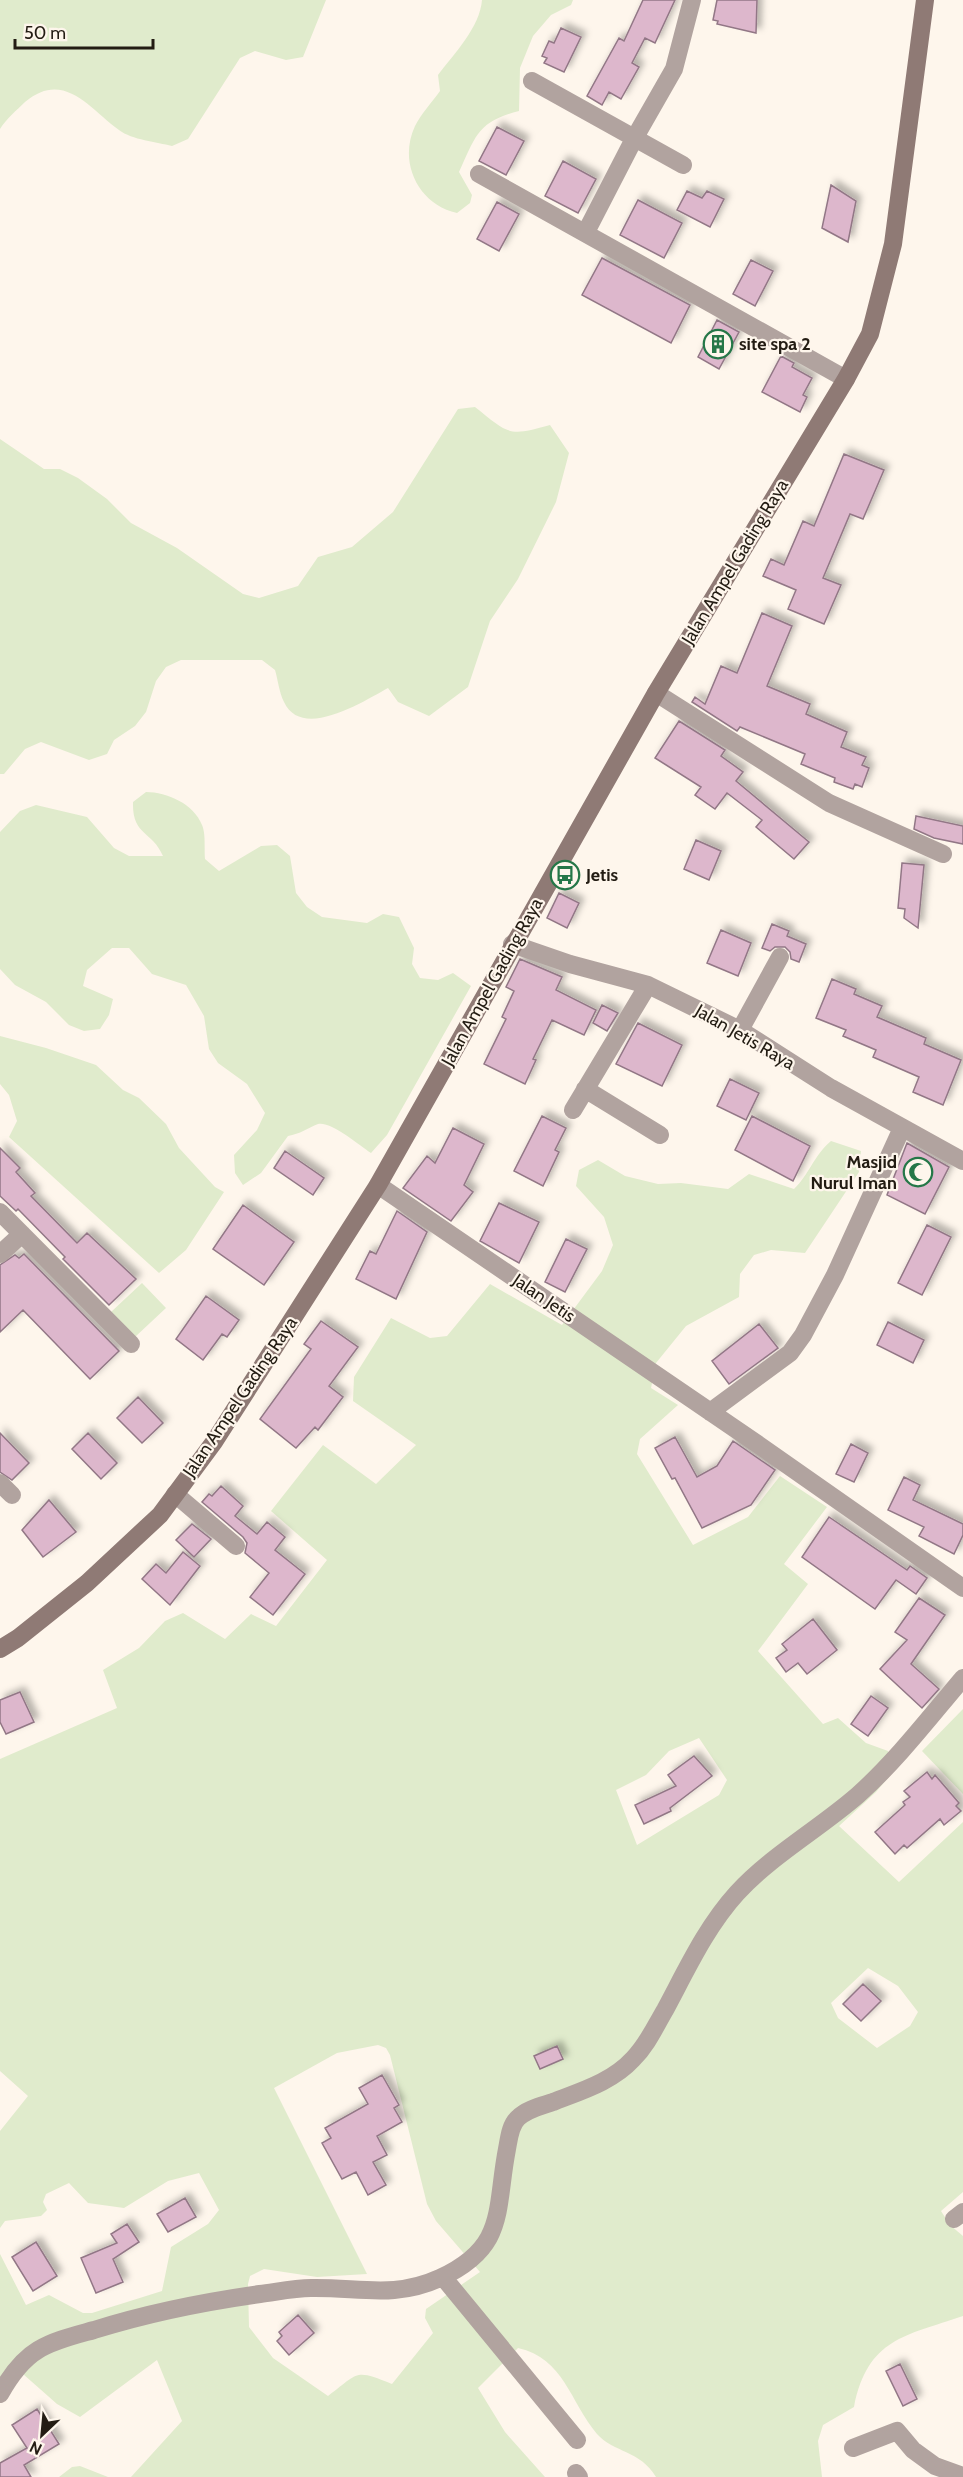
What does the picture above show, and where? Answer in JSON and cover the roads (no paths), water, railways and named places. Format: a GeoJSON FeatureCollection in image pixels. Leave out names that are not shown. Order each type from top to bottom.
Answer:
{"type":"FeatureCollection","features":[{"type":"Feature","properties":{"kind":"main road","name":"Jalan Ampel Gading Raya"},"geometry":{"type":"LineString","coordinates":[[0,1649],[18,1638],[87,1583],[160,1515],[214,1442],[378,1185],[512,944],[656,693],[846,379],[870,334],[893,244],[925,0]]}},
{"type":"Feature","properties":{"kind":"street"},"geometry":{"type":"LineString","coordinates":[[586,232],[634,139],[674,69],[692,0]]}},
{"type":"Feature","properties":{"kind":"street"},"geometry":{"type":"LineString","coordinates":[[532,81],[683,165]]}},
{"type":"Feature","properties":{"kind":"street"},"geometry":{"type":"LineString","coordinates":[[479,174],[846,379]]}},
{"type":"Feature","properties":{"kind":"street"},"geometry":{"type":"LineString","coordinates":[[656,693],[829,803],[942,854]]}},
{"type":"Feature","properties":{"kind":"street","name":"Jalan Jetis Raya"},"geometry":{"type":"LineString","coordinates":[[512,944],[570,964],[648,985],[740,1030],[831,1088],[963,1161]]}},
{"type":"Feature","properties":{"kind":"street"},"geometry":{"type":"LineString","coordinates":[[740,1030],[780,957]]}},
{"type":"Feature","properties":{"kind":"street"},"geometry":{"type":"LineString","coordinates":[[573,1110],[648,985]]}},
{"type":"Feature","properties":{"kind":"street"},"geometry":{"type":"LineString","coordinates":[[585,1089],[660,1136]]}},
{"type":"Feature","properties":{"kind":"street"},"geometry":{"type":"LineString","coordinates":[[710,1412],[790,1353],[803,1335],[835,1275],[902,1128]]}},
{"type":"Feature","properties":{"kind":"street","name":"Jalan Jetis"},"geometry":{"type":"LineString","coordinates":[[378,1185],[963,1588]]}},
{"type":"Feature","properties":{"kind":"street"},"geometry":{"type":"LineString","coordinates":[[0,1212],[131,1344]]}},
{"type":"Feature","properties":{"kind":"street"},"geometry":{"type":"LineString","coordinates":[[0,1254],[22,1234]]}},
{"type":"Feature","properties":{"kind":"street"},"geometry":{"type":"LineString","coordinates":[[175,1494],[236,1546]]}},
{"type":"Feature","properties":{"kind":"street"},"geometry":{"type":"LineString","coordinates":[[1,2390],[18,2367],[38,2350],[73,2336],[134,2318],[229,2298],[310,2288],[385,2292],[418,2287],[443,2277],[478,2254],[489,2240],[497,2222],[506,2154],[514,2124],[518,2118],[530,2110],[586,2090],[619,2073],[633,2060],[645,2045],[690,1964],[737,1893],[779,1856],[822,1825],[870,1784],[963,1678]]}},
{"type":"Feature","properties":{"kind":"street"},"geometry":{"type":"LineString","coordinates":[[443,2277],[577,2440]]}},
{"type":"Feature","properties":{"kind":"street"},"geometry":{"type":"LineString","coordinates":[[853,2448],[897,2431],[913,2450],[935,2466],[963,2476]]}},
{"type":"Feature","properties":{"kind":"place","name":"site spa 2"},"geometry":{"type":"Point","coordinates":[718,344]}},
{"type":"Feature","properties":{"kind":"place","name":"Jetis"},"geometry":{"type":"Point","coordinates":[565,875]}},
{"type":"Feature","properties":{"kind":"place","name":"Masjid Nurul Iman"},"geometry":{"type":"Point","coordinates":[918,1172]}}]}
